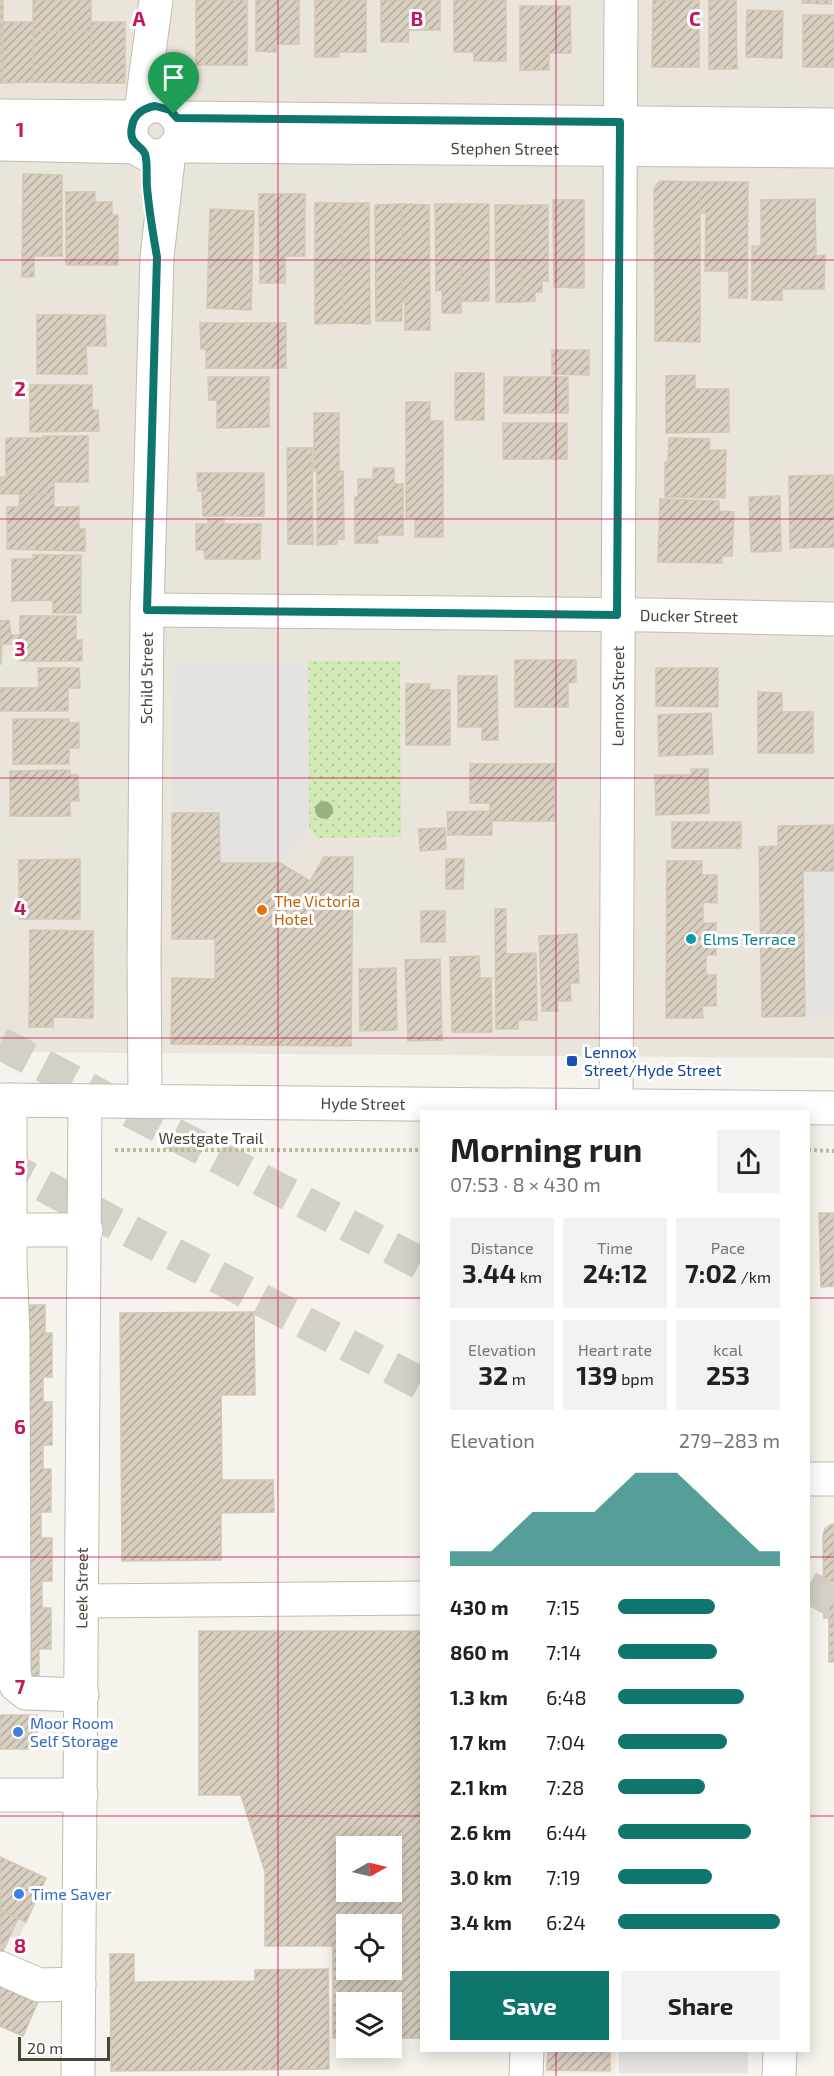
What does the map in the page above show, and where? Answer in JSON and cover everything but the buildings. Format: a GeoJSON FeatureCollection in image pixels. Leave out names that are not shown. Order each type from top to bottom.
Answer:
{"type":"FeatureCollection","features":[{"type":"Feature","properties":{"kind":"street","name":"Schild Street"},"geometry":{"type":"LineString","coordinates":[[145,1100],[144,901],[147,610],[157,257],[149,211],[156,132],[157,0]]}},
{"type":"Feature","properties":{"kind":"street","name":"Lennox Street"},"geometry":{"type":"LineString","coordinates":[[616,1106],[621,0]]}},
{"type":"Feature","properties":{"kind":"street","name":"Stephen Street"},"geometry":{"type":"LineString","coordinates":[[0,116],[156,132]]}},
{"type":"Feature","properties":{"kind":"street","name":"Stephen Street"},"geometry":{"type":"LineString","coordinates":[[0,144],[156,132],[620,135],[834,125]]}},
{"type":"Feature","properties":{"kind":"street","name":"Stephen Street"},"geometry":{"type":"LineString","coordinates":[[620,135],[834,151]]}},
{"type":"Feature","properties":{"kind":"street","name":"Ducker Street"},"geometry":{"type":"LineString","coordinates":[[147,610],[834,619]]}},
{"type":"Feature","properties":{"kind":"street","name":"Hyde Street"},"geometry":{"type":"LineString","coordinates":[[5,1100],[145,1100],[514,1108],[616,1106],[778,1110],[834,1108]]}},
{"type":"Feature","properties":{"kind":"street"},"geometry":{"type":"LineString","coordinates":[[5,1100],[13,1335],[14,1670],[16,1685],[26,1693],[82,1695]]}},
{"type":"Feature","properties":{"kind":"street","name":"Leek Street"},"geometry":{"type":"LineString","coordinates":[[78,2076],[86,1230],[85,1101]]}},
{"type":"Feature","properties":{"kind":"street"},"geometry":{"type":"LineString","coordinates":[[10,1230],[86,1230]]}},
{"type":"Feature","properties":{"kind":"street"},"geometry":{"type":"LineString","coordinates":[[810,1479],[834,1479]]}},
{"type":"Feature","properties":{"kind":"street"},"geometry":{"type":"LineString","coordinates":[[82,1601],[420,1598]]}},
{"type":"Feature","properties":{"kind":"street"},"geometry":{"type":"LineString","coordinates":[[0,1795],[81,1795]]}},
{"type":"Feature","properties":{"kind":"street"},"geometry":{"type":"LineString","coordinates":[[0,1968],[39,1985],[80,1984]]}},
{"type":"Feature","properties":{"kind":"street"},"geometry":{"type":"LineString","coordinates":[[526,2076],[527,2052]]}},
{"type":"Feature","properties":{"kind":"street"},"geometry":{"type":"LineString","coordinates":[[780,2052],[780,2076]]}},
{"type":"Feature","properties":{"kind":"path","name":"Westgate Trail"},"geometry":{"type":"LineString","coordinates":[[86,1151],[420,1150]]}},
{"type":"Feature","properties":{"kind":"path"},"geometry":{"type":"LineString","coordinates":[[810,1150],[834,1151]]}},
{"type":"Feature","properties":{"kind":"shaded area"},"geometry":{"type":"Polygon","coordinates":[[[0,0],[834,0],[834,1058],[0,1052],[0,0]]]}},
{"type":"Feature","properties":{"kind":"shaded area"},"geometry":{"type":"Polygon","coordinates":[[[174,661],[308,661],[309,828],[280,863],[220,863],[172,813],[174,661]]]}},
{"type":"Feature","properties":{"kind":"shaded area"},"geometry":{"type":"Polygon","coordinates":[[[803,871],[834,871],[834,1015],[805,1016],[803,871]]]}},
{"type":"Feature","properties":{"kind":"shaded area"},"geometry":{"type":"Polygon","coordinates":[[[0,1910],[26,1922],[18,1940],[0,1932],[0,1910]]]}},
{"type":"Feature","properties":{"kind":"shaded area"},"geometry":{"type":"Polygon","coordinates":[[[545,2052],[615,2052],[615,2073],[545,2073],[545,2052]]]}},
{"type":"Feature","properties":{"kind":"shaded area"},"geometry":{"type":"Polygon","coordinates":[[[619,2052],[748,2052],[748,2073],[619,2073],[619,2052]]]}},
{"type":"Feature","properties":{"kind":"green space"},"geometry":{"type":"Polygon","coordinates":[[[308,661],[400,661],[401,837],[318,838],[309,828],[308,661]]]}},
{"type":"Feature","properties":{"kind":"tunnel"},"geometry":{"type":"LineString","coordinates":[[0,1043],[420,1263]]}},
{"type":"Feature","properties":{"kind":"tunnel"},"geometry":{"type":"LineString","coordinates":[[0,1163],[420,1383]]}},
{"type":"Feature","properties":{"kind":"tunnel"},"geometry":{"type":"LineString","coordinates":[[810,1588],[834,1601]]}},
{"type":"Feature","properties":{"kind":"place","name":"The Victoria Hotel"},"geometry":{"type":"Point","coordinates":[262,910]}},
{"type":"Feature","properties":{"kind":"place","name":"Elms Terrace"},"geometry":{"type":"Point","coordinates":[691,939]}},
{"type":"Feature","properties":{"kind":"place","name":"Lennox Street/Hyde Street"},"geometry":{"type":"Point","coordinates":[572,1061]}},
{"type":"Feature","properties":{"kind":"place","name":"Moor Room Self Storage"},"geometry":{"type":"Point","coordinates":[18,1732]}},
{"type":"Feature","properties":{"kind":"place","name":"Time Saver"},"geometry":{"type":"Point","coordinates":[19,1894]}},
{"type":"Feature","properties":{"kind":"route"},"geometry":{"type":"LineString","coordinates":[[147,107],[163,107],[174,114],[177,118],[620,122],[617,615],[147,610],[157,257],[149,211],[145,153],[133,141],[131,132],[135,117],[147,107]]}}]}
